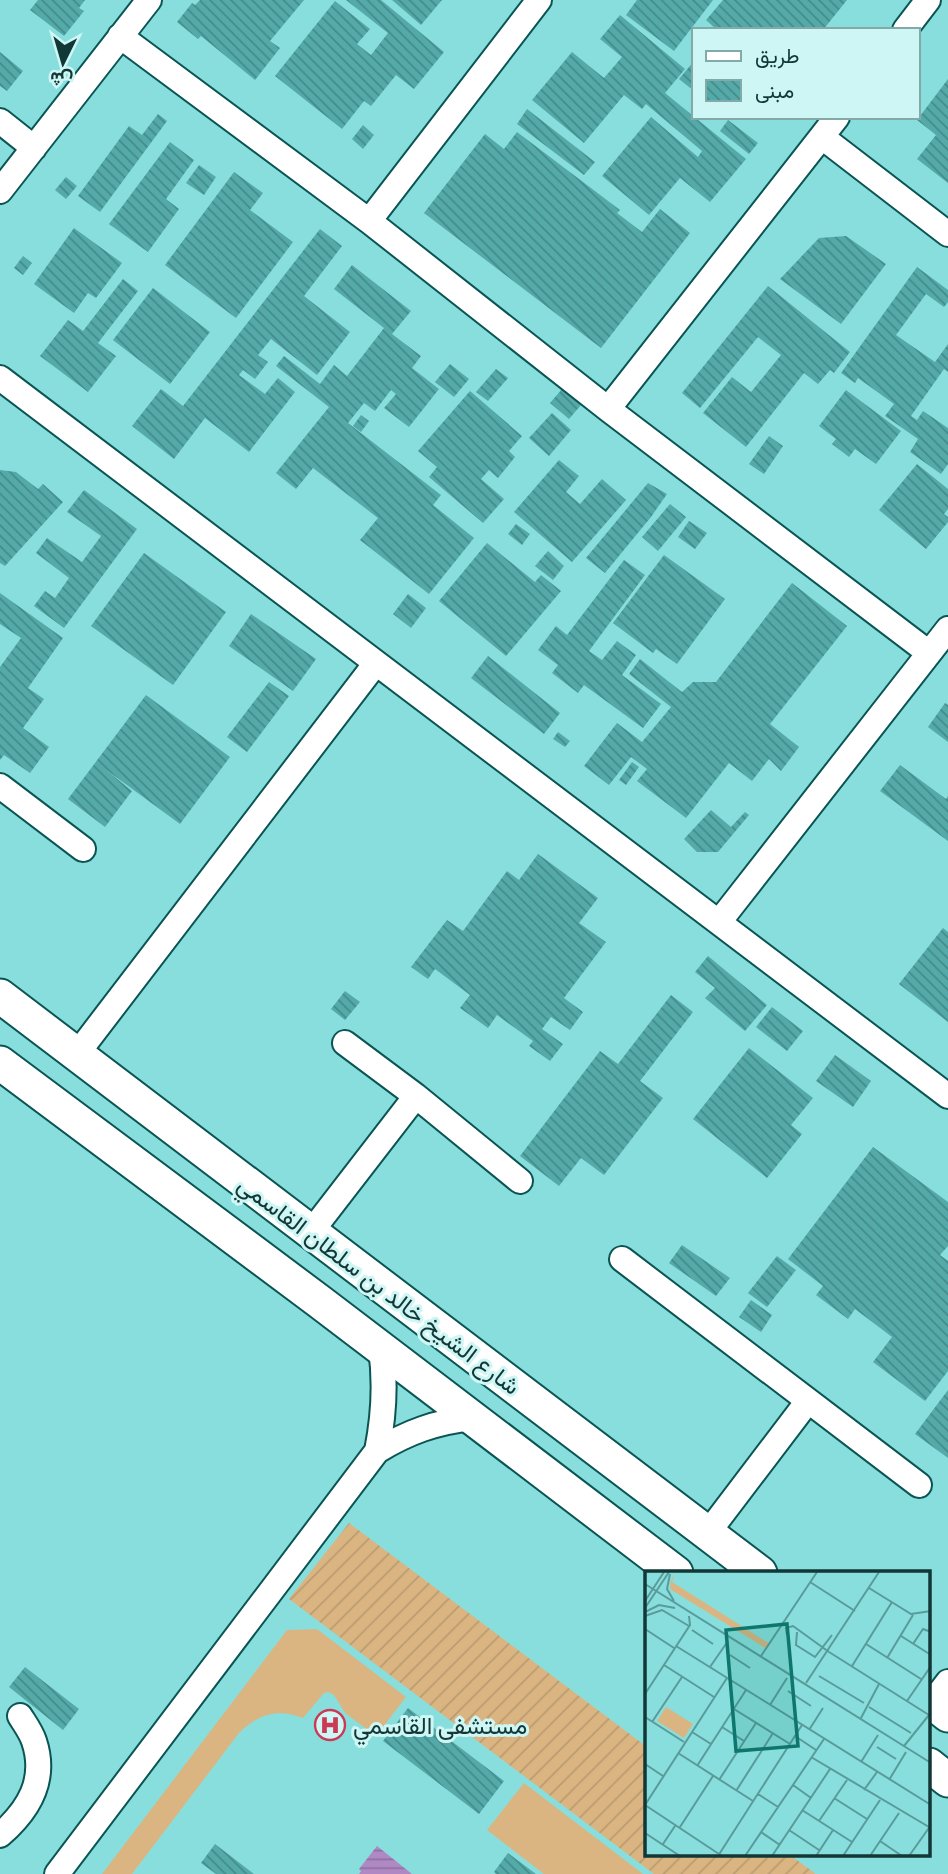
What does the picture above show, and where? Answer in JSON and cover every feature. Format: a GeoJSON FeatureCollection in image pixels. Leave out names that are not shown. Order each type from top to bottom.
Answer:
{"type":"FeatureCollection","features":[{"type":"Feature","properties":{"kind":"main road","name":"شارع الشيخ خالد بن سلطان القاسمي"},"geometry":{"type":"LineString","coordinates":[[0,996],[757,1571]]}},
{"type":"Feature","properties":{"kind":"main road","name":"شارع الشيخ خالد بن سلطان القاسمي"},"geometry":{"type":"LineString","coordinates":[[0,1063],[673,1571]]}},
{"type":"Feature","properties":{"kind":"main road"},"geometry":{"type":"LineString","coordinates":[[320,1302],[337,1301],[352,1307],[424,1353],[439,1350],[447,1338]]}},
{"type":"Feature","properties":{"kind":"main road"},"geometry":{"type":"LineString","coordinates":[[930,1766],[948,1780]]}},
{"type":"Feature","properties":{"kind":"street"},"geometry":{"type":"LineString","coordinates":[[0,191],[149,0]]}},
{"type":"Feature","properties":{"kind":"street"},"geometry":{"type":"LineString","coordinates":[[369,221],[539,0]]}},
{"type":"Feature","properties":{"kind":"street"},"geometry":{"type":"LineString","coordinates":[[907,28],[928,0]]}},
{"type":"Feature","properties":{"kind":"street"},"geometry":{"type":"LineString","coordinates":[[120,36],[369,221],[608,409],[929,653]]}},
{"type":"Feature","properties":{"kind":"street"},"geometry":{"type":"LineString","coordinates":[[608,409],[836,119]]}},
{"type":"Feature","properties":{"kind":"street"},"geometry":{"type":"LineString","coordinates":[[0,121],[34,148]]}},
{"type":"Feature","properties":{"kind":"street"},"geometry":{"type":"LineString","coordinates":[[822,137],[948,234]]}},
{"type":"Feature","properties":{"kind":"street"},"geometry":{"type":"LineString","coordinates":[[0,378],[948,1096]]}},
{"type":"Feature","properties":{"kind":"street"},"geometry":{"type":"LineString","coordinates":[[719,922],[948,629]]}},
{"type":"Feature","properties":{"kind":"street"},"geometry":{"type":"LineString","coordinates":[[77,1054],[376,663]]}},
{"type":"Feature","properties":{"kind":"street"},"geometry":{"type":"LineString","coordinates":[[0,786],[83,849]]}},
{"type":"Feature","properties":{"kind":"street"},"geometry":{"type":"LineString","coordinates":[[345,1043],[416,1096],[520,1181]]}},
{"type":"Feature","properties":{"kind":"street"},"geometry":{"type":"LineString","coordinates":[[311,1232],[416,1096]]}},
{"type":"Feature","properties":{"kind":"street"},"geometry":{"type":"LineString","coordinates":[[622,1259],[919,1485]]}},
{"type":"Feature","properties":{"kind":"street"},"geometry":{"type":"LineString","coordinates":[[377,1451],[385,1400],[381,1349]]}},
{"type":"Feature","properties":{"kind":"street"},"geometry":{"type":"LineString","coordinates":[[707,1534],[808,1401]]}},
{"type":"Feature","properties":{"kind":"street"},"geometry":{"type":"LineString","coordinates":[[57,1874],[377,1451],[422,1427],[472,1418]]}},
{"type":"Feature","properties":{"kind":"street"},"geometry":{"type":"LineString","coordinates":[[0,1835],[20,1818],[34,1794],[38,1767],[34,1740],[20,1716]]}},
{"type":"Feature","properties":{"kind":"shaded area"},"geometry":{"type":"Polygon","coordinates":[[[349,1523],[645,1745],[645,1856],[791,1856],[816,1874],[654,1874],[289,1599],[349,1523]]]}},
{"type":"Feature","properties":{"kind":"shaded area"},"geometry":{"type":"Polygon","coordinates":[[[317,1629],[406,1697],[376,1736],[345,1713],[334,1695],[328,1692],[324,1693],[303,1718],[285,1713],[261,1717],[239,1733],[132,1874],[102,1874],[287,1630],[317,1629]]]}},
{"type":"Feature","properties":{"kind":"shaded area"},"geometry":{"type":"Polygon","coordinates":[[[524,1783],[643,1874],[544,1874],[487,1830],[524,1783]]]}},
{"type":"Feature","properties":{"kind":"shaded area"},"geometry":{"type":"Polygon","coordinates":[[[377,1846],[412,1874],[359,1874],[359,1869],[377,1846]]]}},
{"type":"Feature","properties":{"kind":"building"},"geometry":{"type":"Polygon","coordinates":[[[38,0],[85,0],[79,8],[84,11],[64,36],[30,10],[38,0]]]}},
{"type":"Feature","properties":{"kind":"building"},"geometry":{"type":"Polygon","coordinates":[[[200,0],[304,0],[270,41],[280,48],[255,80],[201,36],[198,39],[177,22],[192,3],[195,5],[200,0]]]}},
{"type":"Feature","properties":{"kind":"building"},"geometry":{"type":"Polygon","coordinates":[[[346,0],[381,0],[444,52],[414,89],[396,75],[371,106],[364,101],[342,129],[275,76],[335,1],[370,29],[357,44],[371,55],[388,33],[346,0]]]}},
{"type":"Feature","properties":{"kind":"building"},"geometry":{"type":"Polygon","coordinates":[[[392,0],[442,0],[421,25],[392,0]]]}},
{"type":"Feature","properties":{"kind":"building"},"geometry":{"type":"Polygon","coordinates":[[[637,0],[713,0],[674,51],[626,15],[637,0]]]}},
{"type":"Feature","properties":{"kind":"building"},"geometry":{"type":"Polygon","coordinates":[[[723,0],[847,0],[825,28],[715,28],[706,20],[723,0]]]}},
{"type":"Feature","properties":{"kind":"building"},"geometry":{"type":"Polygon","coordinates":[[[620,15],[685,69],[665,93],[692,115],[692,119],[697,119],[746,159],[710,202],[680,178],[649,215],[602,176],[651,117],[698,157],[702,151],[646,104],[642,109],[624,95],[584,143],[532,100],[572,52],[604,78],[622,57],[600,39],[620,15]]]}},
{"type":"Feature","properties":{"kind":"building"},"geometry":{"type":"Polygon","coordinates":[[[0,52],[23,71],[7,91],[0,86],[0,52]]]}},
{"type":"Feature","properties":{"kind":"building"},"geometry":{"type":"Polygon","coordinates":[[[692,63],[692,89],[679,79],[692,63]]]}},
{"type":"Feature","properties":{"kind":"building"},"geometry":{"type":"Polygon","coordinates":[[[948,79],[948,183],[917,159],[936,135],[917,120],[948,79]]]}},
{"type":"Feature","properties":{"kind":"building"},"geometry":{"type":"Polygon","coordinates":[[[527,109],[595,162],[584,175],[517,124],[527,109]]]}},
{"type":"Feature","properties":{"kind":"building"},"geometry":{"type":"Polygon","coordinates":[[[158,114],[167,121],[100,212],[78,196],[129,126],[142,135],[158,114]]]}},
{"type":"Feature","properties":{"kind":"building"},"geometry":{"type":"Polygon","coordinates":[[[728,120],[758,143],[749,154],[720,131],[728,120]]]}},
{"type":"Feature","properties":{"kind":"building"},"geometry":{"type":"Polygon","coordinates":[[[363,125],[374,135],[363,149],[352,139],[363,125]]]}},
{"type":"Feature","properties":{"kind":"building"},"geometry":{"type":"Polygon","coordinates":[[[517,132],[620,210],[617,213],[642,232],[660,209],[690,233],[601,348],[424,213],[485,134],[504,149],[517,132]]]}},
{"type":"Feature","properties":{"kind":"building"},"geometry":{"type":"Polygon","coordinates":[[[170,142],[194,160],[166,199],[179,209],[148,252],[109,224],[170,142]]]}},
{"type":"Feature","properties":{"kind":"building"},"geometry":{"type":"Polygon","coordinates":[[[199,165],[216,177],[204,195],[186,183],[199,165]]]}},
{"type":"Feature","properties":{"kind":"building"},"geometry":{"type":"Polygon","coordinates":[[[234,172],[263,193],[250,210],[293,242],[236,318],[165,265],[234,172]]]}},
{"type":"Feature","properties":{"kind":"building"},"geometry":{"type":"Polygon","coordinates":[[[66,177],[77,186],[66,199],[55,190],[66,177]]]}},
{"type":"Feature","properties":{"kind":"building"},"geometry":{"type":"Polygon","coordinates":[[[74,228],[122,263],[96,298],[88,293],[74,313],[34,284],[74,228]]]}},
{"type":"Feature","properties":{"kind":"building"},"geometry":{"type":"Polygon","coordinates":[[[320,229],[342,246],[304,296],[350,332],[317,375],[271,339],[258,355],[268,362],[255,379],[243,370],[239,375],[265,394],[278,378],[295,392],[249,452],[205,418],[174,459],[132,426],[161,389],[183,406],[320,229]]]}},
{"type":"Feature","properties":{"kind":"building"},"geometry":{"type":"Polygon","coordinates":[[[846,236],[886,264],[841,324],[780,279],[819,238],[846,236]]]}},
{"type":"Feature","properties":{"kind":"building"},"geometry":{"type":"Polygon","coordinates":[[[23,256],[32,263],[23,275],[14,268],[23,256]]]}},
{"type":"Feature","properties":{"kind":"building"},"geometry":{"type":"Polygon","coordinates":[[[352,265],[411,311],[392,334],[421,356],[412,368],[439,389],[409,427],[384,408],[396,394],[391,390],[375,411],[364,403],[348,423],[441,495],[433,505],[474,538],[429,594],[360,540],[378,518],[313,468],[296,489],[276,473],[329,407],[276,366],[284,356],[320,384],[334,365],[347,376],[384,328],[334,289],[352,265]]]}},
{"type":"Feature","properties":{"kind":"building"},"geometry":{"type":"Polygon","coordinates":[[[917,267],[948,290],[948,302],[944,307],[926,294],[896,335],[935,362],[948,344],[948,372],[944,369],[911,416],[917,420],[923,411],[948,428],[948,464],[941,474],[910,452],[918,439],[885,416],[894,404],[858,378],[855,383],[841,373],[917,267]]]}},
{"type":"Feature","properties":{"kind":"building"},"geometry":{"type":"Polygon","coordinates":[[[123,279],[138,291],[98,343],[116,356],[88,392],[40,356],[68,320],[83,331],[123,279]]]}},
{"type":"Feature","properties":{"kind":"building"},"geometry":{"type":"Polygon","coordinates":[[[768,286],[850,352],[834,373],[830,370],[818,384],[804,373],[746,447],[703,413],[732,377],[751,392],[781,355],[758,337],[700,408],[682,393],[768,286]]]}},
{"type":"Feature","properties":{"kind":"building"},"geometry":{"type":"Polygon","coordinates":[[[153,288],[210,332],[170,384],[113,340],[153,288]]]}},
{"type":"Feature","properties":{"kind":"building"},"geometry":{"type":"Polygon","coordinates":[[[450,364],[469,379],[454,397],[435,382],[450,364]]]}},
{"type":"Feature","properties":{"kind":"building"},"geometry":{"type":"Polygon","coordinates":[[[496,369],[508,378],[488,401],[476,392],[496,369]]]}},
{"type":"Feature","properties":{"kind":"building"},"geometry":{"type":"Polygon","coordinates":[[[562,389],[581,405],[569,419],[550,403],[562,389]]]}},
{"type":"Feature","properties":{"kind":"building"},"geometry":{"type":"Polygon","coordinates":[[[846,390],[901,431],[876,464],[855,449],[849,457],[832,444],[836,439],[819,426],[846,390]]]}},
{"type":"Feature","properties":{"kind":"building"},"geometry":{"type":"Polygon","coordinates":[[[470,391],[522,436],[509,451],[515,457],[498,478],[489,470],[481,479],[504,499],[483,523],[429,477],[437,467],[418,451],[470,391]]]}},
{"type":"Feature","properties":{"kind":"building"},"geometry":{"type":"Polygon","coordinates":[[[552,413],[571,430],[549,456],[529,438],[552,413]]]}},
{"type":"Feature","properties":{"kind":"building"},"geometry":{"type":"Polygon","coordinates":[[[361,415],[369,421],[361,432],[353,426],[361,415]]]}},
{"type":"Feature","properties":{"kind":"building"},"geometry":{"type":"Polygon","coordinates":[[[769,436],[783,446],[764,474],[749,464],[769,436]]]}},
{"type":"Feature","properties":{"kind":"building"},"geometry":{"type":"Polygon","coordinates":[[[559,460],[579,476],[566,492],[580,504],[602,479],[626,500],[572,562],[514,512],[559,460]]]}},
{"type":"Feature","properties":{"kind":"building"},"geometry":{"type":"Polygon","coordinates":[[[917,464],[948,489],[948,509],[944,514],[948,517],[948,522],[926,549],[879,510],[917,464]]]}},
{"type":"Feature","properties":{"kind":"building"},"geometry":{"type":"Polygon","coordinates":[[[0,470],[16,472],[38,489],[43,484],[63,502],[5,566],[0,563],[0,470]]]}},
{"type":"Feature","properties":{"kind":"building"},"geometry":{"type":"Polygon","coordinates":[[[648,483],[667,494],[605,573],[586,558],[648,483]]]}},
{"type":"Feature","properties":{"kind":"building"},"geometry":{"type":"Polygon","coordinates":[[[84,490],[137,529],[64,628],[34,606],[45,591],[55,598],[69,578],[36,553],[47,538],[82,562],[101,536],[67,512],[84,490]]]}},
{"type":"Feature","properties":{"kind":"building"},"geometry":{"type":"Polygon","coordinates":[[[670,504],[686,517],[658,551],[642,537],[670,504]]]}},
{"type":"Feature","properties":{"kind":"building"},"geometry":{"type":"Polygon","coordinates":[[[689,521],[707,533],[695,549],[678,537],[689,521]]]}},
{"type":"Feature","properties":{"kind":"building"},"geometry":{"type":"Polygon","coordinates":[[[516,524],[530,534],[522,545],[508,534],[516,524]]]}},
{"type":"Feature","properties":{"kind":"building"},"geometry":{"type":"Polygon","coordinates":[[[487,543],[535,582],[541,575],[561,591],[506,656],[439,601],[487,543]]]}},
{"type":"Feature","properties":{"kind":"building"},"geometry":{"type":"Polygon","coordinates":[[[548,551],[564,566],[553,580],[535,566],[548,551]]]}},
{"type":"Feature","properties":{"kind":"building"},"geometry":{"type":"Polygon","coordinates":[[[144,553],[226,612],[173,685],[91,626],[144,553]]]}},
{"type":"Feature","properties":{"kind":"building"},"geometry":{"type":"Polygon","coordinates":[[[664,555],[725,599],[677,664],[656,649],[653,653],[613,623],[664,555]]]}},
{"type":"Feature","properties":{"kind":"building"},"geometry":{"type":"Polygon","coordinates":[[[624,560],[645,575],[589,651],[602,660],[617,641],[636,655],[622,675],[661,704],[643,728],[584,685],[578,693],[552,673],[558,665],[538,650],[556,626],[567,635],[624,560]]]}},
{"type":"Feature","properties":{"kind":"building"},"geometry":{"type":"Polygon","coordinates":[[[792,583],[847,626],[770,724],[799,747],[781,771],[769,759],[752,781],[729,763],[686,818],[637,781],[647,769],[631,757],[609,785],[584,766],[617,723],[642,742],[671,707],[629,674],[640,659],[682,692],[693,682],[716,682],[792,583]]]}},
{"type":"Feature","properties":{"kind":"building"},"geometry":{"type":"Polygon","coordinates":[[[0,593],[63,638],[28,688],[44,699],[23,728],[49,747],[30,773],[4,755],[0,760],[0,667],[21,638],[0,624],[0,593]]]}},
{"type":"Feature","properties":{"kind":"building"},"geometry":{"type":"Polygon","coordinates":[[[408,594],[426,608],[411,628],[393,614],[408,594]]]}},
{"type":"Feature","properties":{"kind":"building"},"geometry":{"type":"Polygon","coordinates":[[[251,614],[316,659],[293,691],[229,646],[251,614]]]}},
{"type":"Feature","properties":{"kind":"building"},"geometry":{"type":"Polygon","coordinates":[[[488,656],[560,713],[544,734],[471,678],[488,656]]]}},
{"type":"Feature","properties":{"kind":"building"},"geometry":{"type":"Polygon","coordinates":[[[269,682],[289,696],[247,752],[227,737],[269,682]]]}},
{"type":"Feature","properties":{"kind":"building"},"geometry":{"type":"Polygon","coordinates":[[[146,695],[230,757],[180,824],[105,769],[132,791],[105,827],[68,799],[146,695]]]}},
{"type":"Feature","properties":{"kind":"building"},"geometry":{"type":"Polygon","coordinates":[[[945,703],[948,705],[948,742],[928,727],[945,703]]]}},
{"type":"Feature","properties":{"kind":"building"},"geometry":{"type":"Polygon","coordinates":[[[558,732],[570,741],[565,747],[553,739],[558,732]]]}},
{"type":"Feature","properties":{"kind":"building"},"geometry":{"type":"Polygon","coordinates":[[[632,762],[639,767],[626,785],[619,780],[632,762]]]}},
{"type":"Feature","properties":{"kind":"building"},"geometry":{"type":"Polygon","coordinates":[[[900,765],[946,799],[948,796],[948,841],[880,791],[900,765]]]}},
{"type":"Feature","properties":{"kind":"building"},"geometry":{"type":"Polygon","coordinates":[[[711,810],[731,827],[745,812],[749,815],[718,852],[697,852],[684,839],[711,810]]]}},
{"type":"Feature","properties":{"kind":"building"},"geometry":{"type":"Polygon","coordinates":[[[538,854],[598,898],[579,923],[606,942],[564,998],[583,1012],[570,1030],[551,1017],[542,1029],[563,1044],[550,1061],[529,1046],[533,1041],[497,1015],[488,1028],[460,1008],[470,995],[435,969],[428,979],[411,967],[447,920],[463,931],[507,871],[519,880],[538,854]]]}},
{"type":"Feature","properties":{"kind":"building"},"geometry":{"type":"Polygon","coordinates":[[[943,928],[948,932],[948,1022],[899,984],[943,928]]]}},
{"type":"Feature","properties":{"kind":"building"},"geometry":{"type":"Polygon","coordinates":[[[708,956],[767,1005],[745,1031],[705,998],[715,988],[695,972],[708,956]]]}},
{"type":"Feature","properties":{"kind":"building"},"geometry":{"type":"Polygon","coordinates":[[[345,991],[360,1002],[345,1020],[331,1009],[345,991]]]}},
{"type":"Feature","properties":{"kind":"building"},"geometry":{"type":"Polygon","coordinates":[[[671,995],[693,1012],[640,1081],[663,1098],[604,1175],[581,1158],[559,1186],[520,1156],[600,1051],[618,1064],[671,995]]]}},
{"type":"Feature","properties":{"kind":"building"},"geometry":{"type":"Polygon","coordinates":[[[772,1007],[803,1031],[787,1051],[756,1027],[772,1007]]]}},
{"type":"Feature","properties":{"kind":"building"},"geometry":{"type":"Polygon","coordinates":[[[749,1048],[813,1098],[791,1125],[802,1134],[767,1178],[693,1119],[749,1048]]]}},
{"type":"Feature","properties":{"kind":"building"},"geometry":{"type":"Polygon","coordinates":[[[835,1055],[871,1081],[853,1107],[816,1081],[835,1055]]]}},
{"type":"Feature","properties":{"kind":"building"},"geometry":{"type":"Polygon","coordinates":[[[873,1147],[948,1202],[948,1246],[940,1255],[948,1261],[948,1371],[925,1401],[873,1362],[892,1337],[855,1309],[848,1319],[816,1295],[823,1286],[788,1259],[873,1147]]]}},
{"type":"Feature","properties":{"kind":"building"},"geometry":{"type":"Polygon","coordinates":[[[682,1245],[730,1278],[716,1296],[669,1263],[682,1245]]]}},
{"type":"Feature","properties":{"kind":"building"},"geometry":{"type":"Polygon","coordinates":[[[777,1256],[796,1270],[767,1307],[748,1293],[777,1256]]]}},
{"type":"Feature","properties":{"kind":"building"},"geometry":{"type":"Polygon","coordinates":[[[751,1300],[772,1315],[761,1332],[739,1317],[751,1300]]]}},
{"type":"Feature","properties":{"kind":"building"},"geometry":{"type":"Polygon","coordinates":[[[948,1390],[948,1458],[915,1434],[948,1390]]]}},
{"type":"Feature","properties":{"kind":"building"},"geometry":{"type":"Polygon","coordinates":[[[25,1667],[79,1709],[63,1730],[9,1687],[25,1667]]]}},
{"type":"Feature","properties":{"kind":"building"},"geometry":{"type":"Polygon","coordinates":[[[408,1708],[504,1781],[479,1814],[383,1741],[408,1708]]]}},
{"type":"Feature","properties":{"kind":"building"},"geometry":{"type":"Polygon","coordinates":[[[215,1844],[254,1874],[216,1874],[201,1863],[215,1844]]]}},
{"type":"Feature","properties":{"kind":"building"},"geometry":{"type":"Polygon","coordinates":[[[508,1853],[536,1874],[496,1874],[494,1872],[508,1853]]]}},
{"type":"Feature","properties":{"kind":"place","name":"مستشفى القاسمي"},"geometry":{"type":"Point","coordinates":[330,1725]}}]}
